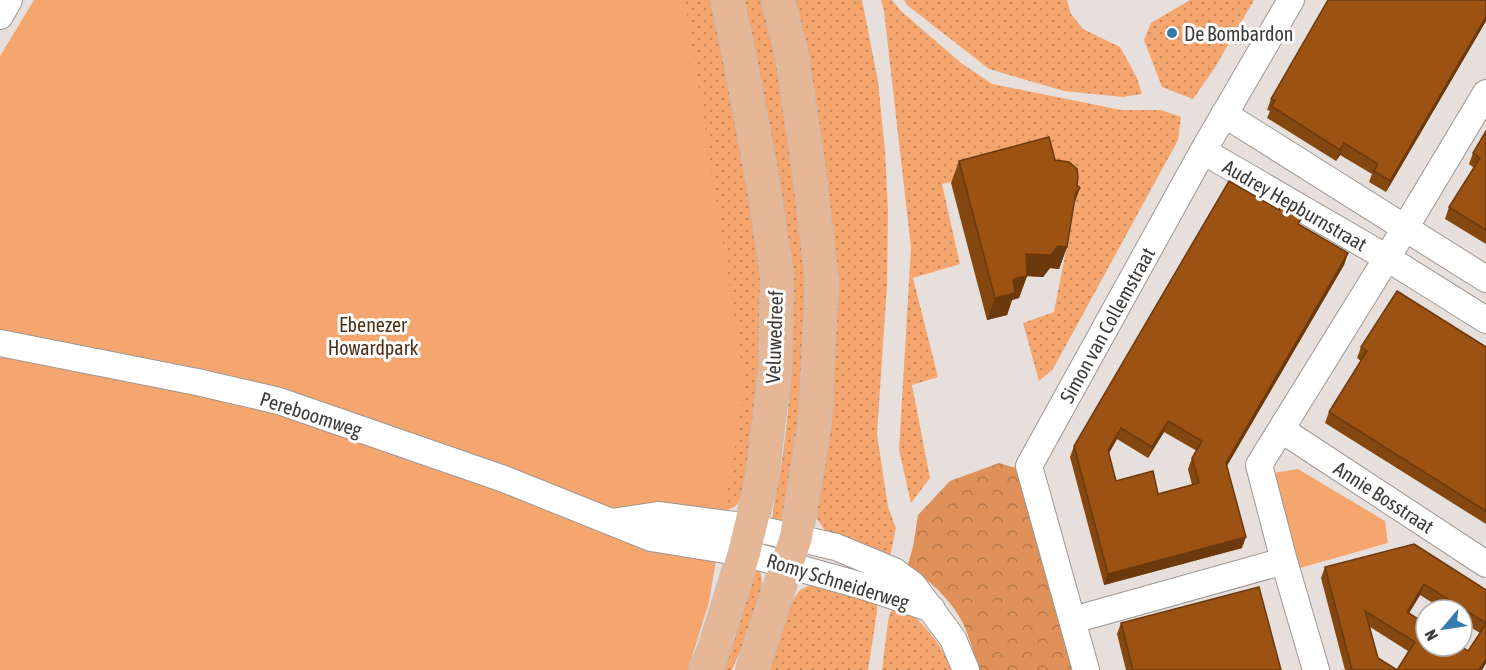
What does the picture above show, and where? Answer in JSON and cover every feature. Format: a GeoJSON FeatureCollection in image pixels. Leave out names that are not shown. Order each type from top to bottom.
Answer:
{"type":"FeatureCollection","features":[{"type":"Feature","properties":{"kind":"main road","name":"Veluwedreef"},"geometry":{"type":"LineString","coordinates":[[705,670],[713,652],[747,540],[762,479],[775,371],[777,275],[763,182],[727,0]]}},
{"type":"Feature","properties":{"kind":"main road"},"geometry":{"type":"LineString","coordinates":[[752,670],[792,551],[815,423],[822,281],[792,56],[778,0]]}},
{"type":"Feature","properties":{"kind":"street"},"geometry":{"type":"LineString","coordinates":[[0,16],[9,0]]}},
{"type":"Feature","properties":{"kind":"street","name":"Simon van Collemstraat"},"geometry":{"type":"LineString","coordinates":[[1086,670],[1029,466],[1224,114],[1291,0]]}},
{"type":"Feature","properties":{"kind":"street"},"geometry":{"type":"LineString","coordinates":[[1404,228],[1486,93]]}},
{"type":"Feature","properties":{"kind":"street","name":"Audrey Hepburnstraat"},"geometry":{"type":"LineString","coordinates":[[1224,114],[1486,279]]}},
{"type":"Feature","properties":{"kind":"street","name":"Audrey Hepburnstraat"},"geometry":{"type":"LineString","coordinates":[[1203,152],[1387,258],[1486,320]]}},
{"type":"Feature","properties":{"kind":"street","name":"Audrey Hepburnstraat"},"geometry":{"type":"LineString","coordinates":[[1387,258],[1404,228]]}},
{"type":"Feature","properties":{"kind":"street"},"geometry":{"type":"LineString","coordinates":[[1316,670],[1259,465],[1387,258]]}},
{"type":"Feature","properties":{"kind":"street","name":"Pereboomweg"},"geometry":{"type":"LineString","coordinates":[[0,343],[197,382],[279,401],[504,478],[601,520],[612,522],[658,515],[792,551]]}},
{"type":"Feature","properties":{"kind":"street","name":"Annie Bosstraat"},"geometry":{"type":"LineString","coordinates":[[1282,430],[1486,564]]}},
{"type":"Feature","properties":{"kind":"street","name":"Romy Schneiderweg"},"geometry":{"type":"LineString","coordinates":[[792,551],[836,547],[894,571],[913,585],[932,609],[953,639],[966,670]]}},
{"type":"Feature","properties":{"kind":"street"},"geometry":{"type":"LineString","coordinates":[[1073,620],[1284,561]]}},
{"type":"Feature","properties":{"kind":"green space","name":"Ebenezer Howardpark"},"geometry":{"type":"Polygon","coordinates":[[[34,0],[685,0],[745,385],[709,602],[688,670],[0,670],[0,56],[34,0]]]}},
{"type":"Feature","properties":{"kind":"green space"},"geometry":{"type":"Polygon","coordinates":[[[644,0],[716,0],[763,274],[760,396],[743,499],[734,507],[712,516],[644,0]]]}},
{"type":"Feature","properties":{"kind":"green space"},"geometry":{"type":"Polygon","coordinates":[[[738,0],[766,0],[806,215],[810,373],[785,522],[772,519],[790,392],[791,277],[738,0]]]}},
{"type":"Feature","properties":{"kind":"green space"},"geometry":{"type":"Polygon","coordinates":[[[785,0],[862,0],[878,81],[888,211],[887,285],[877,434],[888,507],[896,528],[890,557],[834,537],[824,529],[814,515],[820,459],[785,0]]]}},
{"type":"Feature","properties":{"kind":"green space"},"geometry":{"type":"Polygon","coordinates":[[[881,0],[892,0],[901,11],[961,63],[992,84],[1121,110],[1161,110],[1181,117],[1178,140],[1053,369],[1039,381],[1023,323],[1054,312],[1078,189],[1041,159],[942,184],[960,264],[913,278],[938,377],[912,385],[930,478],[911,503],[899,450],[911,248],[881,0]]]}},
{"type":"Feature","properties":{"kind":"green space"},"geometry":{"type":"Polygon","coordinates":[[[904,0],[1067,0],[1071,14],[1083,29],[1120,47],[1137,78],[1142,94],[1123,97],[1064,91],[989,69],[907,5],[904,0]]]}},
{"type":"Feature","properties":{"kind":"green space","name":"De Bombardon"},"geometry":{"type":"Polygon","coordinates":[[[1190,0],[1254,0],[1214,69],[1193,99],[1162,87],[1144,40],[1151,23],[1190,0]]]}},
{"type":"Feature","properties":{"kind":"green space"},"geometry":{"type":"Polygon","coordinates":[[[999,463],[1019,469],[1073,670],[979,670],[963,623],[951,604],[926,579],[907,567],[918,515],[950,481],[999,463]]]}},
{"type":"Feature","properties":{"kind":"green space"},"geometry":{"type":"Polygon","coordinates":[[[1298,469],[1385,521],[1388,543],[1300,568],[1273,473],[1298,469]]]}},
{"type":"Feature","properties":{"kind":"green space"},"geometry":{"type":"Polygon","coordinates":[[[752,568],[758,569],[762,578],[762,590],[754,619],[732,670],[713,670],[752,568]]]}},
{"type":"Feature","properties":{"kind":"green space"},"geometry":{"type":"Polygon","coordinates":[[[815,583],[877,602],[868,670],[768,670],[790,603],[800,590],[815,583]]]}},
{"type":"Feature","properties":{"kind":"green space"},"geometry":{"type":"Polygon","coordinates":[[[900,607],[909,612],[931,634],[953,670],[882,670],[888,621],[891,611],[900,607]]]}},
{"type":"Feature","properties":{"kind":"building"},"geometry":{"type":"Polygon","coordinates":[[[1328,0],[1486,0],[1486,17],[1390,181],[1374,171],[1378,164],[1344,143],[1340,150],[1271,106],[1275,101],[1271,99],[1328,0]]]}},
{"type":"Feature","properties":{"kind":"building"},"geometry":{"type":"Polygon","coordinates":[[[1486,131],[1486,230],[1449,207],[1480,158],[1473,153],[1486,131]]]}},
{"type":"Feature","properties":{"kind":"building"},"geometry":{"type":"Polygon","coordinates":[[[1049,137],[1055,160],[1069,162],[1077,169],[1077,185],[1080,188],[1076,192],[1067,247],[1058,246],[1051,255],[1026,254],[1027,276],[1013,279],[1015,293],[995,298],[959,161],[1049,137]]]}},
{"type":"Feature","properties":{"kind":"building"},"geometry":{"type":"Polygon","coordinates":[[[1229,181],[1279,210],[1280,207],[1301,219],[1298,224],[1348,253],[1226,463],[1246,537],[1108,574],[1074,446],[1229,181]],[[1168,421],[1152,447],[1121,428],[1108,450],[1116,481],[1153,471],[1158,494],[1199,483],[1192,458],[1202,441],[1168,421]]]}},
{"type":"Feature","properties":{"kind":"building"},"geometry":{"type":"Polygon","coordinates":[[[1397,291],[1486,347],[1486,511],[1329,412],[1367,351],[1361,347],[1397,291]]]}},
{"type":"Feature","properties":{"kind":"building"},"geometry":{"type":"Polygon","coordinates":[[[1414,544],[1486,590],[1486,623],[1474,615],[1474,598],[1446,598],[1424,584],[1407,612],[1414,616],[1414,641],[1365,611],[1378,658],[1397,670],[1352,670],[1325,567],[1414,544]]]}},
{"type":"Feature","properties":{"kind":"building"},"geometry":{"type":"Polygon","coordinates":[[[1259,587],[1281,670],[1133,670],[1121,623],[1259,587]]]}},
{"type":"Feature","properties":{"kind":"building"},"geometry":{"type":"Polygon","coordinates":[[[1486,624],[1486,659],[1479,670],[1397,670],[1414,644],[1414,658],[1474,658],[1474,642],[1486,624]]]}},
{"type":"Feature","properties":{"kind":"place","name":"De Bombardon"},"geometry":{"type":"Point","coordinates":[1172,33]}}]}
